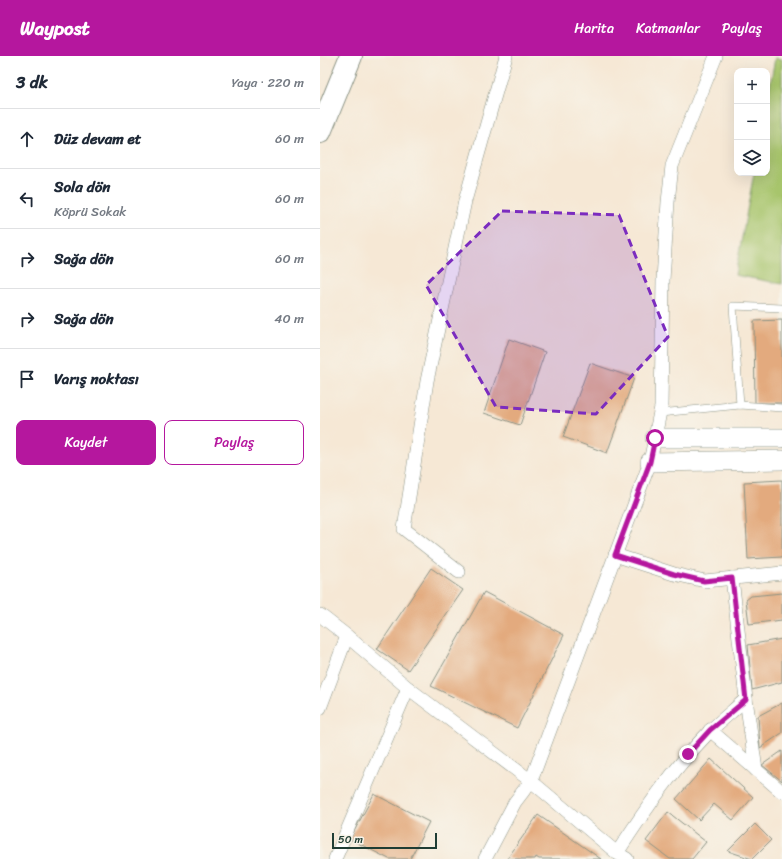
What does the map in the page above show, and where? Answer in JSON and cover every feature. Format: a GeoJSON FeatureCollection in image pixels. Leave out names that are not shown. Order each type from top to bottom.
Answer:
{"type":"FeatureCollection","features":[{"type":"Feature","properties":{"kind":"highway"},"geometry":{"type":"LineString","coordinates":[[320,132],[351,56]]}},
{"type":"Feature","properties":{"kind":"main road"},"geometry":{"type":"LineString","coordinates":[[655,438],[782,438]]}},
{"type":"Feature","properties":{"kind":"main road"},"geometry":{"type":"LineString","coordinates":[[650,462],[782,460]]}},
{"type":"Feature","properties":{"kind":"street"},"geometry":{"type":"LineString","coordinates":[[459,572],[404,529],[428,381],[465,200],[506,56]]}},
{"type":"Feature","properties":{"kind":"street"},"geometry":{"type":"LineString","coordinates":[[485,859],[515,802],[531,780],[650,462],[660,413],[663,280],[672,166],[716,56]]}},
{"type":"Feature","properties":{"kind":"street"},"geometry":{"type":"LineString","coordinates":[[615,555],[674,574],[704,581],[782,573]]}},
{"type":"Feature","properties":{"kind":"street"},"geometry":{"type":"LineString","coordinates":[[732,578],[746,700],[756,770]]}},
{"type":"Feature","properties":{"kind":"street"},"geometry":{"type":"LineString","coordinates":[[320,615],[408,688],[531,780],[622,856],[645,810],[688,754],[710,730],[746,700]]}},
{"type":"Feature","properties":{"kind":"street"},"geometry":{"type":"LineString","coordinates":[[320,708],[347,636]]}},
{"type":"Feature","properties":{"kind":"street"},"geometry":{"type":"LineString","coordinates":[[335,859],[408,688]]}},
{"type":"Feature","properties":{"kind":"street"},"geometry":{"type":"LineString","coordinates":[[710,730],[782,792]]}},
{"type":"Feature","properties":{"kind":"lane"},"geometry":{"type":"LineString","coordinates":[[740,405],[733,306],[782,308]]}},
{"type":"Feature","properties":{"kind":"lane"},"geometry":{"type":"LineString","coordinates":[[660,413],[740,405],[782,408]]}},
{"type":"Feature","properties":{"kind":"highlighted area"},"geometry":{"type":"Polygon","coordinates":[[[502,211],[619,215],[668,337],[596,414],[496,407],[426,285],[502,211]]]}},
{"type":"Feature","properties":{"kind":"green space"},"geometry":{"type":"Polygon","coordinates":[[[775,58],[782,59],[782,284],[735,275],[753,176],[770,176],[770,86],[775,58]]]}},
{"type":"Feature","properties":{"kind":"building"},"geometry":{"type":"Polygon","coordinates":[[[782,320],[782,403],[755,403],[754,321],[782,320]]]}},
{"type":"Feature","properties":{"kind":"building"},"geometry":{"type":"Polygon","coordinates":[[[509,339],[545,352],[520,425],[484,413],[509,339]]]}},
{"type":"Feature","properties":{"kind":"building"},"geometry":{"type":"Polygon","coordinates":[[[590,363],[634,378],[607,453],[563,437],[590,363]]]}},
{"type":"Feature","properties":{"kind":"building"},"geometry":{"type":"Polygon","coordinates":[[[782,480],[782,557],[748,559],[744,482],[782,480]]]}},
{"type":"Feature","properties":{"kind":"building"},"geometry":{"type":"Polygon","coordinates":[[[431,568],[463,590],[408,670],[377,649],[431,568]]]}},
{"type":"Feature","properties":{"kind":"building"},"geometry":{"type":"Polygon","coordinates":[[[484,592],[564,635],[517,728],[431,686],[484,592]]]}},
{"type":"Feature","properties":{"kind":"building"},"geometry":{"type":"Polygon","coordinates":[[[782,593],[782,620],[749,624],[746,600],[751,596],[782,593]]]}},
{"type":"Feature","properties":{"kind":"building"},"geometry":{"type":"Polygon","coordinates":[[[782,639],[782,682],[752,690],[748,645],[782,639]]]}},
{"type":"Feature","properties":{"kind":"building"},"geometry":{"type":"Polygon","coordinates":[[[782,703],[782,733],[760,748],[758,716],[782,703]]]}},
{"type":"Feature","properties":{"kind":"building"},"geometry":{"type":"Polygon","coordinates":[[[782,751],[782,781],[762,765],[782,751]]]}},
{"type":"Feature","properties":{"kind":"building"},"geometry":{"type":"Polygon","coordinates":[[[711,759],[753,797],[733,820],[714,804],[699,820],[676,799],[711,759]]]}},
{"type":"Feature","properties":{"kind":"building"},"geometry":{"type":"Polygon","coordinates":[[[374,794],[429,822],[410,859],[389,859],[350,839],[374,794]]]}},
{"type":"Feature","properties":{"kind":"building"},"geometry":{"type":"Polygon","coordinates":[[[668,812],[706,842],[692,859],[670,859],[646,841],[668,812]]]}},
{"type":"Feature","properties":{"kind":"building"},"geometry":{"type":"Polygon","coordinates":[[[538,815],[601,859],[539,859],[536,857],[535,859],[507,859],[538,815]]]}},
{"type":"Feature","properties":{"kind":"building"},"geometry":{"type":"Polygon","coordinates":[[[755,824],[771,840],[752,859],[728,851],[755,824]]]}},
{"type":"Feature","properties":{"kind":"route"},"geometry":{"type":"LineString","coordinates":[[655,438],[650,462],[615,555],[674,574],[704,581],[732,578],[746,700],[710,730],[688,754]]}}]}
